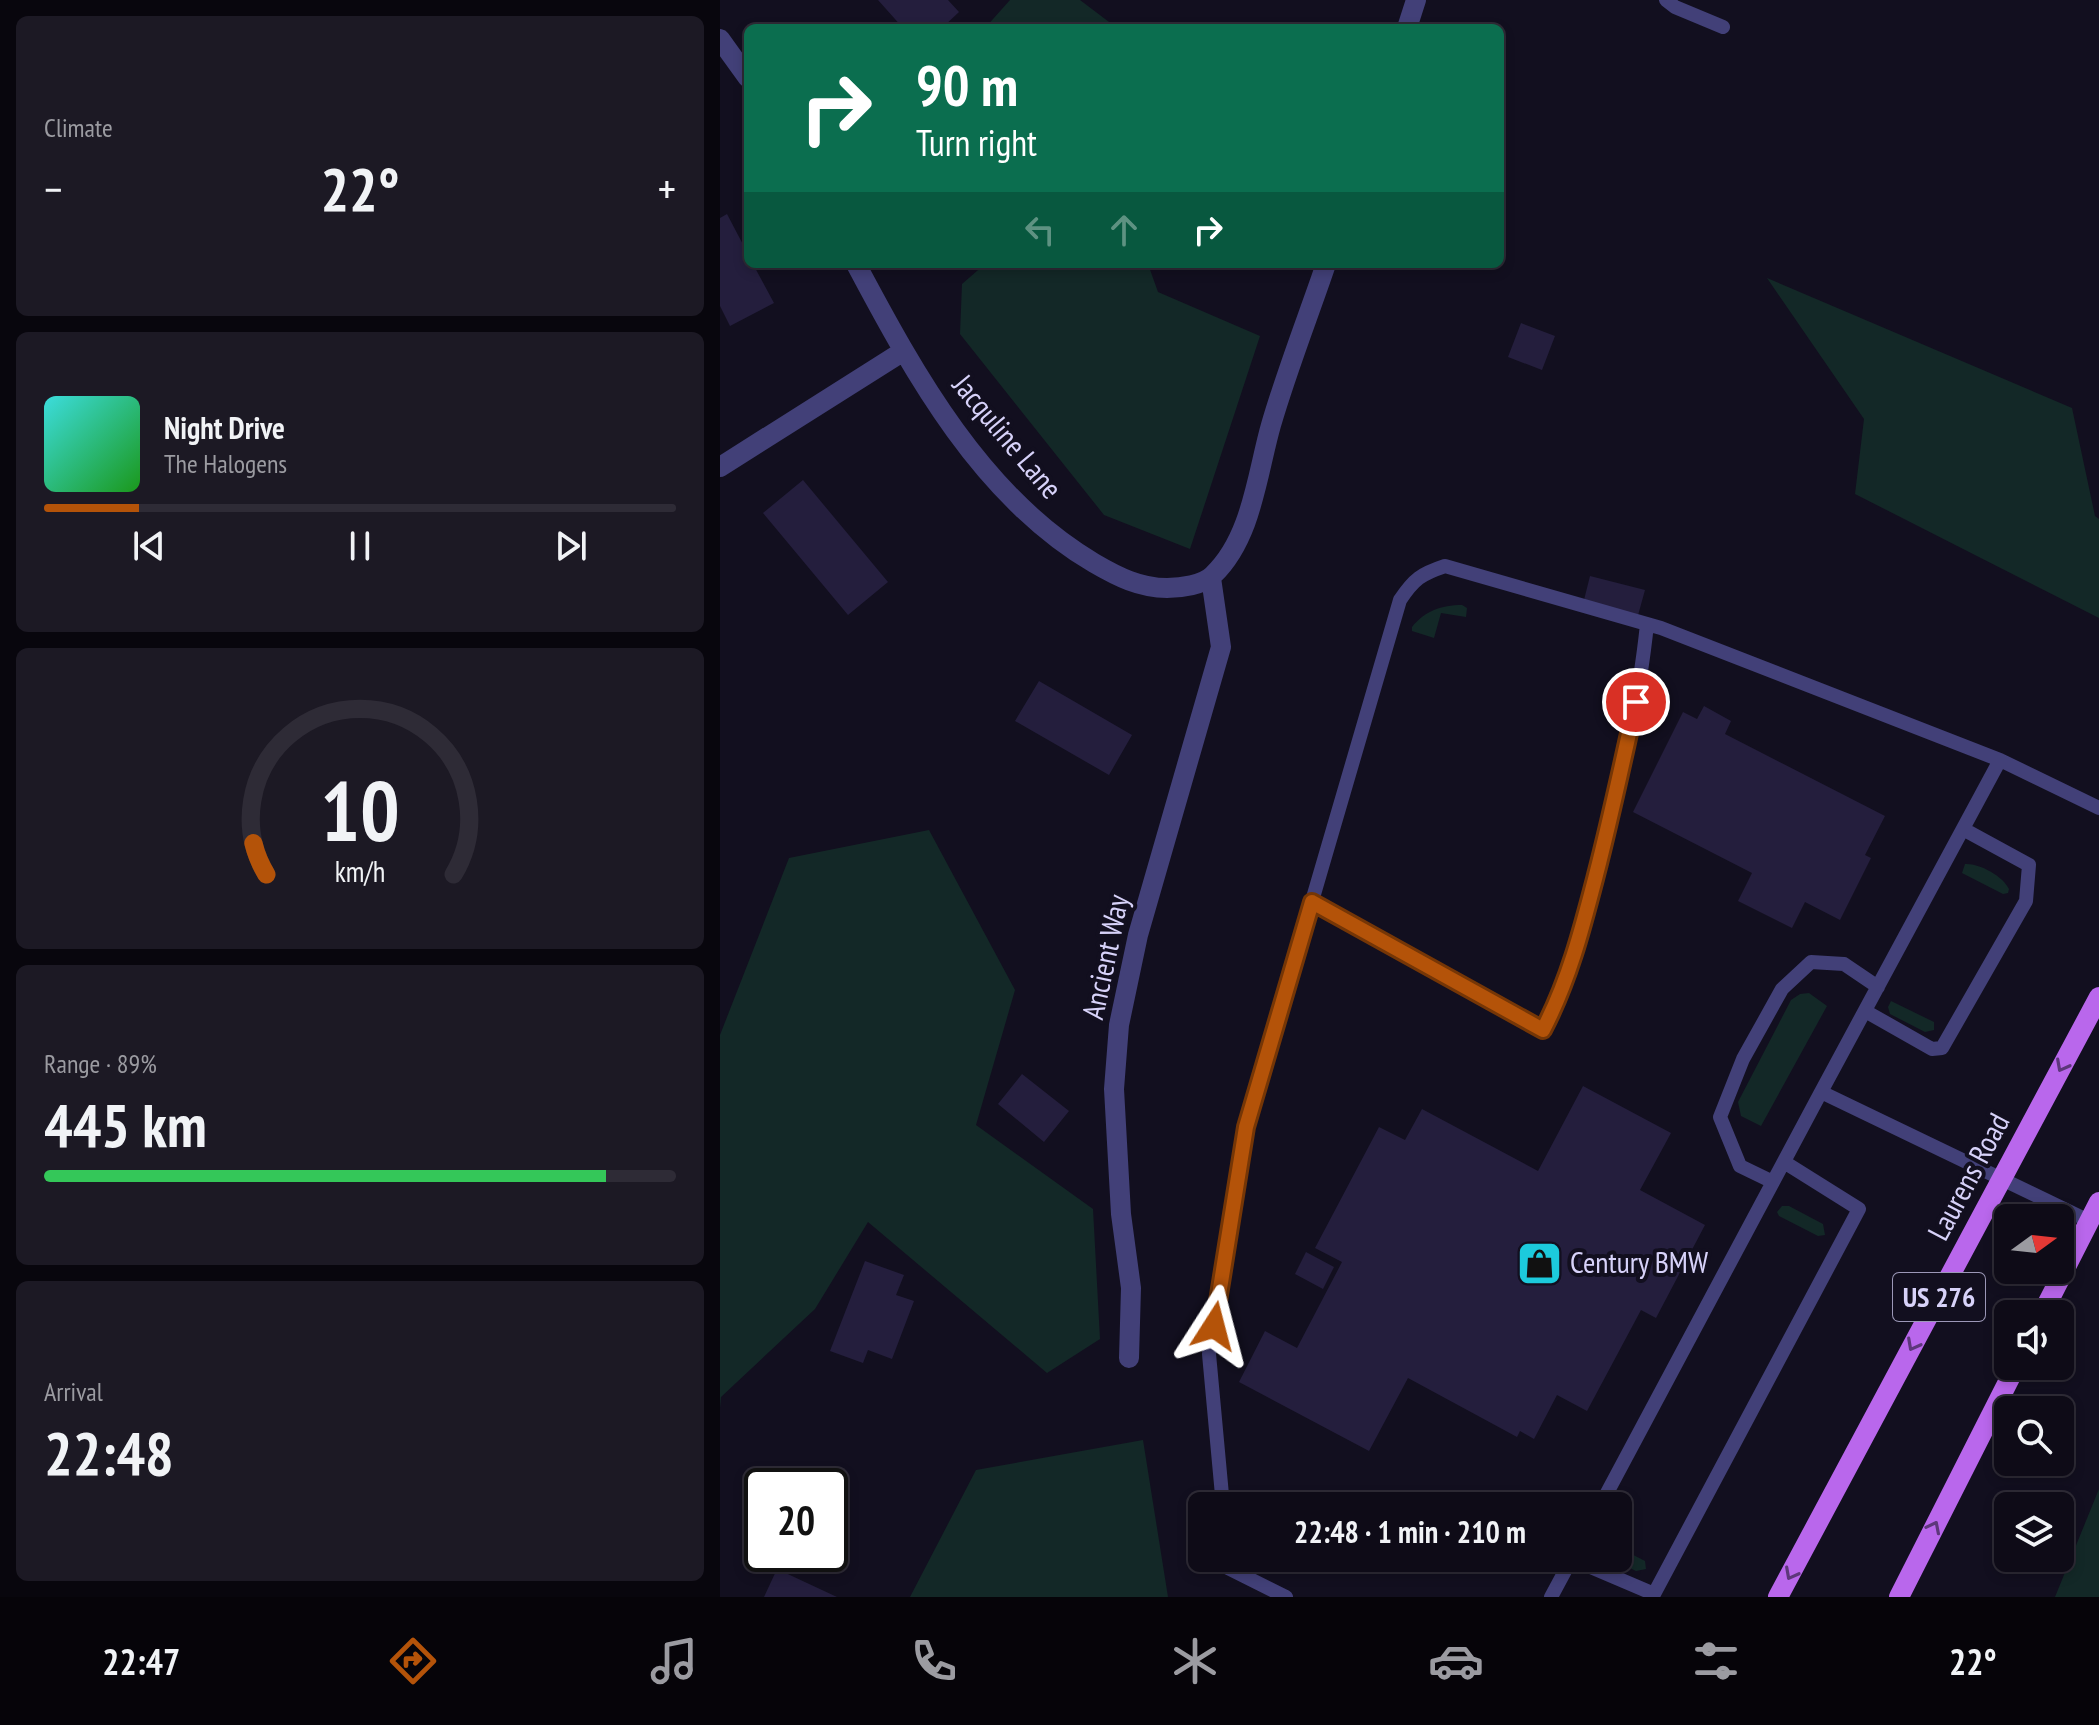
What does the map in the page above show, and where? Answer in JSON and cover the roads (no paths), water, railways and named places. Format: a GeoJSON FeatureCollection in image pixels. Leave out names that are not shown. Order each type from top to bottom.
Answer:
{"type":"FeatureCollection","features":[{"type":"Feature","properties":{"kind":"main road","name":"Laurens Road"},"geometry":{"type":"LineString","coordinates":[[1778,1597],[2099,997]]}},
{"type":"Feature","properties":{"kind":"main road"},"geometry":{"type":"LineString","coordinates":[[2049,1300],[2099,1202]]}},
{"type":"Feature","properties":{"kind":"main road"},"geometry":{"type":"LineString","coordinates":[[1899,1597],[2009,1380]]}},
{"type":"Feature","properties":{"kind":"street"},"geometry":{"type":"LineString","coordinates":[[1408,24],[1416,0]]}},
{"type":"Feature","properties":{"kind":"street"},"geometry":{"type":"LineString","coordinates":[[720,39],[744,72]]}},
{"type":"Feature","properties":{"kind":"street","name":"Jacquline Lane"},"geometry":{"type":"LineString","coordinates":[[858,268],[902,352],[1013,500],[1070,548],[1117,576],[1148,588],[1181,588],[1211,578]]}},
{"type":"Feature","properties":{"kind":"street"},"geometry":{"type":"LineString","coordinates":[[1211,578],[1233,550],[1253,497],[1271,424],[1325,268]]}},
{"type":"Feature","properties":{"kind":"street"},"geometry":{"type":"LineString","coordinates":[[720,467],[902,352]]}},
{"type":"Feature","properties":{"kind":"street","name":"Ancient Way"},"geometry":{"type":"LineString","coordinates":[[1129,1358],[1131,1288],[1121,1214],[1114,1089],[1119,1025],[1138,935],[1221,647],[1211,578]]}},
{"type":"Feature","properties":{"kind":"lane"},"geometry":{"type":"LineString","coordinates":[[1666,0],[1675,7],[1723,27]]}},
{"type":"Feature","properties":{"kind":"lane"},"geometry":{"type":"LineString","coordinates":[[1222,1492],[1209,1354],[1246,1127],[1400,600],[1410,585],[1424,573],[1445,566],[1647,624],[2000,760],[2099,808]]}},
{"type":"Feature","properties":{"kind":"lane"},"geometry":{"type":"LineString","coordinates":[[1312,902],[1543,1030],[1566,984],[1580,937],[1620,775],[1642,672],[1647,624]]}},
{"type":"Feature","properties":{"kind":"lane"},"geometry":{"type":"LineString","coordinates":[[1607,1492],[2000,760]]}},
{"type":"Feature","properties":{"kind":"lane"},"geometry":{"type":"LineString","coordinates":[[1865,1011],[1932,1049],[1942,1048],[2026,901],[2029,865],[1963,829]]}},
{"type":"Feature","properties":{"kind":"lane"},"geometry":{"type":"LineString","coordinates":[[1773,1182],[1740,1166],[1720,1117],[1743,1059],[1782,989],[1811,962],[1844,964],[1878,987]]}},
{"type":"Feature","properties":{"kind":"lane"},"geometry":{"type":"LineString","coordinates":[[1821,1092],[2089,1221]]}},
{"type":"Feature","properties":{"kind":"lane"},"geometry":{"type":"LineString","coordinates":[[1604,1572],[1654,1594],[1859,1209],[1784,1162]]}},
{"type":"Feature","properties":{"kind":"lane"},"geometry":{"type":"LineString","coordinates":[[1236,1572],[1286,1597]]}},
{"type":"Feature","properties":{"kind":"lane"},"geometry":{"type":"LineString","coordinates":[[1551,1597],[1564,1572]]}},
{"type":"Feature","properties":{"kind":"place","name":"Century BMW"},"geometry":{"type":"Point","coordinates":[1539,1263]}}]}
